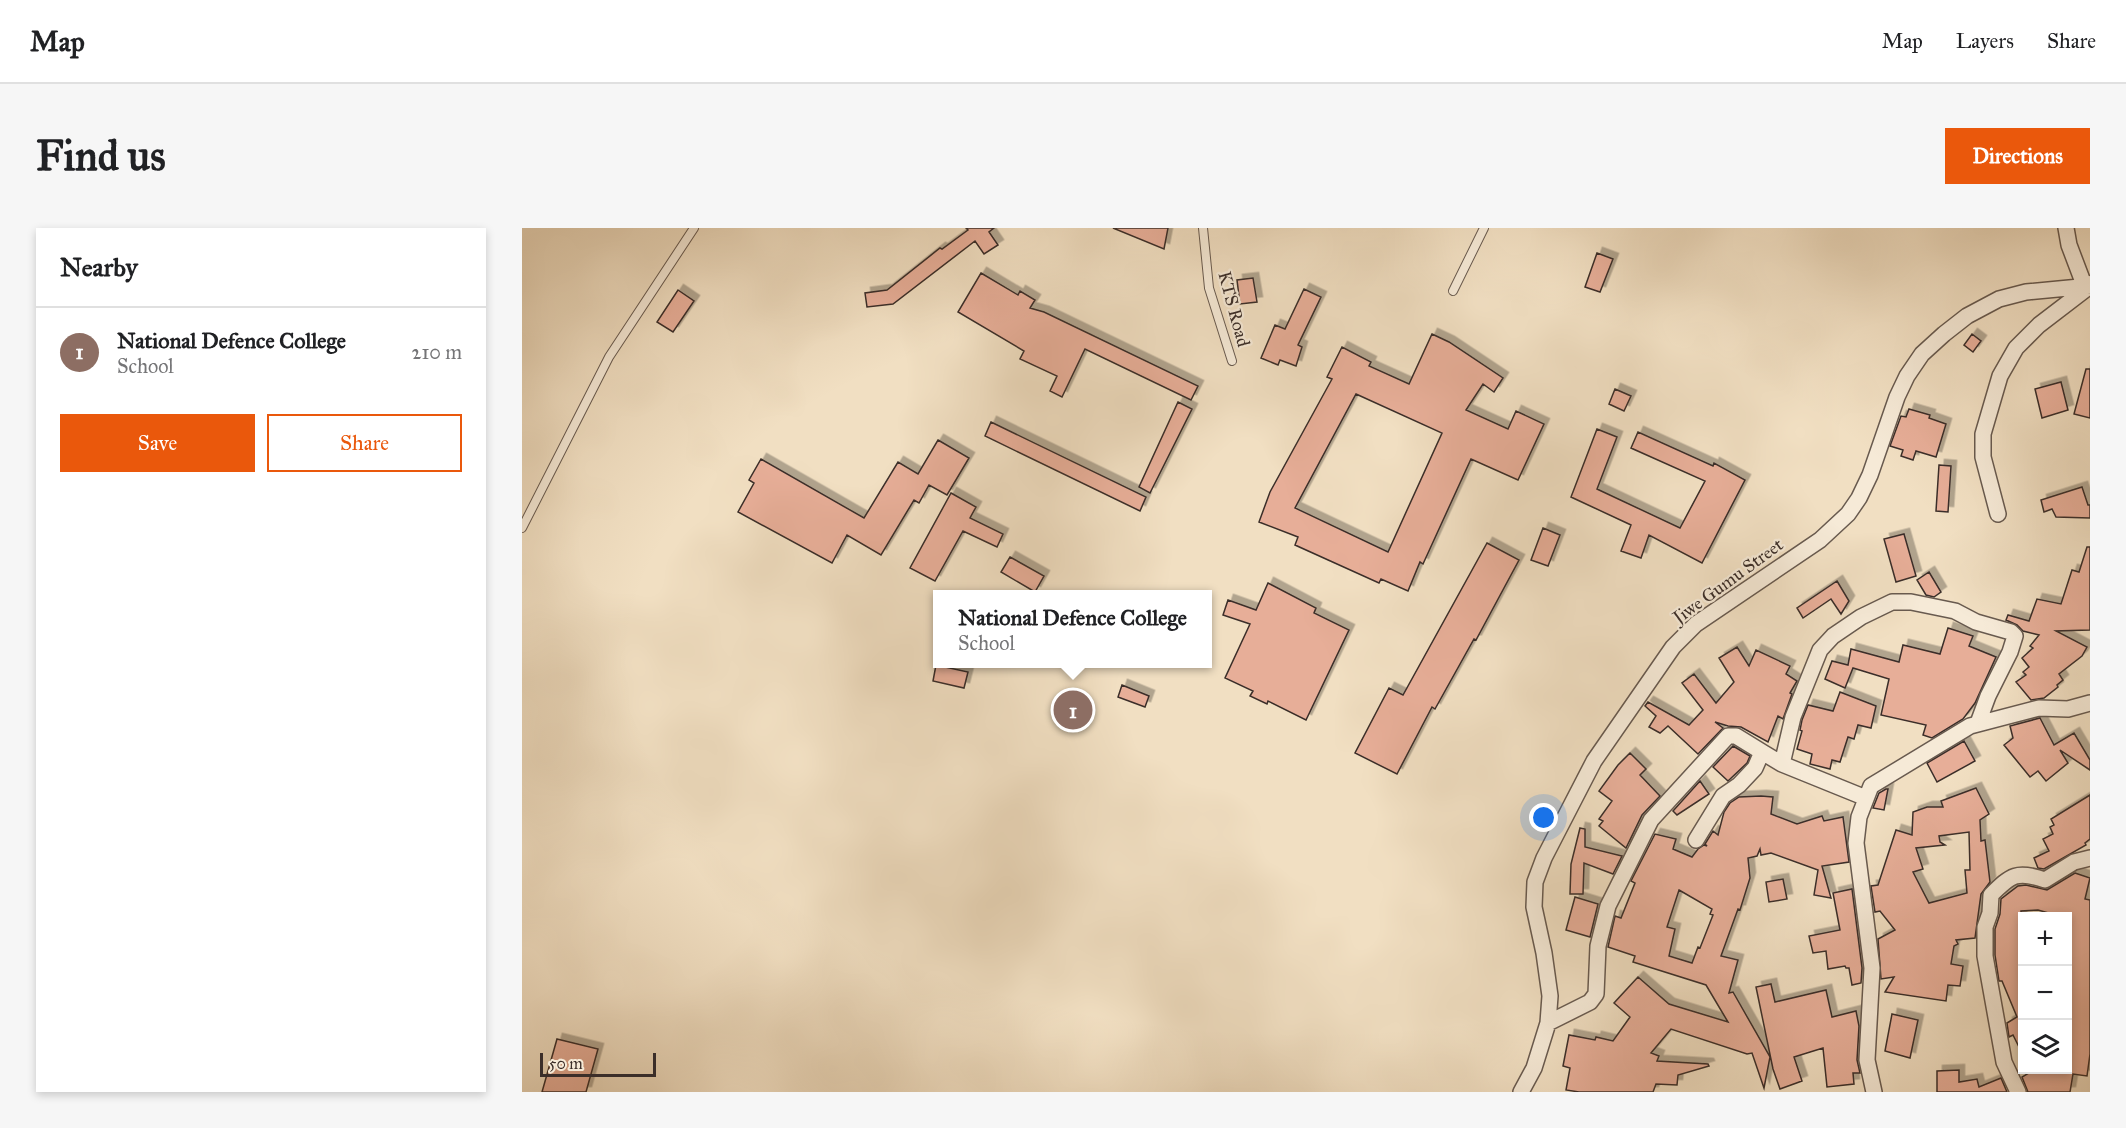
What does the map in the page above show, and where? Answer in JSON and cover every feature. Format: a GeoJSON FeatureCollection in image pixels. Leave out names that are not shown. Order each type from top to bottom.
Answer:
{"type":"FeatureCollection","features":[{"type":"Feature","properties":{"kind":"street"},"geometry":{"type":"LineString","coordinates":[[1998,514],[1983,457],[1983,434],[2000,376],[2016,348],[2039,325],[2090,285],[2083,282],[2069,245],[2066,228]]}},
{"type":"Feature","properties":{"kind":"street","name":"Jiwe Gumu Street"},"geometry":{"type":"LineString","coordinates":[[1521,1092],[1534,1068],[1548,1023],[1550,996],[1534,907],[1535,882],[1544,858],[1594,761],[1673,647],[1696,624],[1820,540],[1848,514],[1870,475],[1897,397],[1907,376],[1922,354],[1944,334],[1966,316],[1999,299],[2026,292],[2090,285]]}},
{"type":"Feature","properties":{"kind":"street"},"geometry":{"type":"LineString","coordinates":[[1782,764],[1793,717],[1821,650],[1833,636],[1860,617],[1892,602],[1911,602],[1955,611],[1976,621],[2011,632],[2015,636],[1978,723]]}},
{"type":"Feature","properties":{"kind":"street"},"geometry":{"type":"LineString","coordinates":[[1874,1092],[1867,1060],[1872,968],[1857,843],[1859,817],[1871,786],[1970,726],[2039,708],[2068,709],[2090,703]]}},
{"type":"Feature","properties":{"kind":"street"},"geometry":{"type":"LineString","coordinates":[[1548,1023],[1590,1002],[1596,994],[1598,946],[1608,906],[1651,820],[1728,736],[1736,736],[1782,764],[1866,798]]}},
{"type":"Feature","properties":{"kind":"street"},"geometry":{"type":"LineString","coordinates":[[1696,840],[1723,796],[1750,774],[1762,753]]}},
{"type":"Feature","properties":{"kind":"street"},"geometry":{"type":"LineString","coordinates":[[2018,1092],[2004,1062],[1985,956],[1985,927],[1990,914],[1991,895],[2008,878],[2031,875],[2045,880],[2074,862],[2090,858]]}},
{"type":"Feature","properties":{"kind":"lane"},"geometry":{"type":"LineString","coordinates":[[522,528],[609,357],[694,228]]}},
{"type":"Feature","properties":{"kind":"lane","name":"KTS Road"},"geometry":{"type":"LineString","coordinates":[[1203,228],[1209,288],[1232,361]]}},
{"type":"Feature","properties":{"kind":"lane"},"geometry":{"type":"LineString","coordinates":[[1453,291],[1484,228]]}},
{"type":"Feature","properties":{"kind":"building"},"geometry":{"type":"Polygon","coordinates":[[[966,228],[994,228],[989,232],[998,245],[984,254],[975,241],[893,304],[867,307],[865,293],[887,290],[940,248],[942,249],[968,230],[966,228]]]}},
{"type":"Feature","properties":{"kind":"building"},"geometry":{"type":"Polygon","coordinates":[[[1113,228],[1168,228],[1164,249],[1113,228]]]}},
{"type":"Feature","properties":{"kind":"building"},"geometry":{"type":"Polygon","coordinates":[[[1597,253],[1613,259],[1600,292],[1585,287],[1597,253]]]}},
{"type":"Feature","properties":{"kind":"building"},"geometry":{"type":"Polygon","coordinates":[[[981,273],[1018,295],[1020,291],[1035,300],[1030,308],[1044,312],[1198,386],[1191,400],[1085,349],[1062,397],[1050,391],[1057,376],[1020,359],[1024,351],[958,312],[981,273]]]}},
{"type":"Feature","properties":{"kind":"building"},"geometry":{"type":"Polygon","coordinates":[[[1253,278],[1257,302],[1240,304],[1237,280],[1253,278]]]}},
{"type":"Feature","properties":{"kind":"building"},"geometry":{"type":"Polygon","coordinates":[[[1304,289],[1321,297],[1298,345],[1302,347],[1296,366],[1280,360],[1278,365],[1261,358],[1275,325],[1285,329],[1304,289]]]}},
{"type":"Feature","properties":{"kind":"building"},"geometry":{"type":"Polygon","coordinates":[[[678,290],[694,301],[673,332],[657,322],[678,290]]]}},
{"type":"Feature","properties":{"kind":"building"},"geometry":{"type":"Polygon","coordinates":[[[1432,334],[1449,342],[1503,378],[1494,392],[1483,384],[1466,410],[1508,429],[1516,411],[1544,424],[1518,480],[1471,459],[1423,564],[1420,562],[1408,591],[1381,579],[1379,583],[1295,545],[1298,537],[1259,522],[1270,492],[1332,379],[1327,377],[1342,347],[1371,362],[1369,366],[1409,384],[1432,334]],[[1356,394],[1295,508],[1388,552],[1442,433],[1356,394]]]}},
{"type":"Feature","properties":{"kind":"building"},"geometry":{"type":"Polygon","coordinates":[[[1972,334],[1981,341],[1973,352],[1964,345],[1972,334]]]}},
{"type":"Feature","properties":{"kind":"building"},"geometry":{"type":"Polygon","coordinates":[[[2086,369],[2090,369],[2090,418],[2074,414],[2086,369]]]}},
{"type":"Feature","properties":{"kind":"building"},"geometry":{"type":"Polygon","coordinates":[[[2061,382],[2068,410],[2042,418],[2035,389],[2061,382]]]}},
{"type":"Feature","properties":{"kind":"building"},"geometry":{"type":"Polygon","coordinates":[[[1615,389],[1631,396],[1624,411],[1609,404],[1615,389]]]}},
{"type":"Feature","properties":{"kind":"building"},"geometry":{"type":"Polygon","coordinates":[[[1178,402],[1192,409],[1150,493],[1139,487],[1178,402]]]}},
{"type":"Feature","properties":{"kind":"building"},"geometry":{"type":"Polygon","coordinates":[[[1909,409],[1930,415],[1929,418],[1946,424],[1936,457],[1916,451],[1913,460],[1901,456],[1903,450],[1890,446],[1901,416],[1906,417],[1909,409]]]}},
{"type":"Feature","properties":{"kind":"building"},"geometry":{"type":"Polygon","coordinates":[[[991,422],[1146,497],[1140,511],[985,436],[991,422]]]}},
{"type":"Feature","properties":{"kind":"building"},"geometry":{"type":"Polygon","coordinates":[[[1597,429],[1617,437],[1597,489],[1680,528],[1705,481],[1631,448],[1638,432],[1713,466],[1714,463],[1745,480],[1702,563],[1649,535],[1641,558],[1621,551],[1631,525],[1571,497],[1597,429]]]}},
{"type":"Feature","properties":{"kind":"building"},"geometry":{"type":"Polygon","coordinates":[[[938,440],[969,458],[947,495],[929,485],[919,503],[914,500],[881,555],[847,535],[832,563],[738,512],[754,483],[749,480],[761,459],[864,518],[898,462],[918,474],[938,440]]]}},
{"type":"Feature","properties":{"kind":"building"},"geometry":{"type":"Polygon","coordinates":[[[1939,465],[1951,466],[1948,512],[1936,511],[1939,465]]]}},
{"type":"Feature","properties":{"kind":"building"},"geometry":{"type":"Polygon","coordinates":[[[2082,487],[2088,505],[2090,505],[2090,518],[2056,517],[2052,509],[2044,512],[2041,500],[2082,487]]]}},
{"type":"Feature","properties":{"kind":"building"},"geometry":{"type":"Polygon","coordinates":[[[951,493],[976,507],[970,518],[1003,534],[997,547],[963,531],[935,581],[910,568],[951,493]]]}},
{"type":"Feature","properties":{"kind":"building"},"geometry":{"type":"Polygon","coordinates":[[[1543,528],[1560,535],[1548,566],[1531,560],[1543,528]]]}},
{"type":"Feature","properties":{"kind":"building"},"geometry":{"type":"Polygon","coordinates":[[[1904,534],[1916,576],[1896,582],[1884,539],[1904,534]]]}},
{"type":"Feature","properties":{"kind":"building"},"geometry":{"type":"Polygon","coordinates":[[[1487,543],[1519,560],[1476,640],[1474,639],[1435,709],[1432,707],[1397,774],[1355,753],[1389,688],[1403,695],[1487,543]]]}},
{"type":"Feature","properties":{"kind":"building"},"geometry":{"type":"Polygon","coordinates":[[[2087,547],[2090,547],[2090,630],[2056,631],[2087,647],[2082,656],[2059,674],[2063,680],[2057,685],[2058,687],[2044,698],[2031,700],[2016,682],[2026,675],[2023,672],[2029,667],[2022,658],[2033,648],[2030,646],[2039,635],[2023,631],[2006,620],[2008,615],[2029,621],[2037,599],[2061,604],[2072,570],[2079,572],[2087,547]]]}},
{"type":"Feature","properties":{"kind":"building"},"geometry":{"type":"Polygon","coordinates":[[[1010,557],[1044,576],[1036,590],[1032,590],[1001,572],[1010,557]]]}},
{"type":"Feature","properties":{"kind":"building"},"geometry":{"type":"Polygon","coordinates":[[[1929,572],[1941,592],[1934,597],[1926,595],[1917,580],[1929,572]]]}},
{"type":"Feature","properties":{"kind":"building"},"geometry":{"type":"Polygon","coordinates":[[[1837,581],[1849,601],[1841,614],[1831,599],[1803,618],[1797,608],[1837,581]]]}},
{"type":"Feature","properties":{"kind":"building"},"geometry":{"type":"Polygon","coordinates":[[[1268,583],[1316,608],[1314,613],[1349,630],[1306,720],[1268,701],[1267,704],[1250,696],[1253,691],[1225,678],[1250,624],[1223,615],[1228,600],[1256,610],[1268,583]]]}},
{"type":"Feature","properties":{"kind":"building"},"geometry":{"type":"Polygon","coordinates":[[[1948,628],[1973,636],[1969,646],[1996,657],[1975,703],[1963,719],[1932,738],[1923,735],[1926,725],[1881,715],[1889,679],[1853,668],[1845,688],[1825,679],[1832,661],[1848,665],[1851,649],[1899,662],[1903,645],[1940,654],[1948,628]]]}},
{"type":"Feature","properties":{"kind":"building"},"geometry":{"type":"Polygon","coordinates":[[[1737,647],[1749,666],[1756,650],[1790,666],[1786,674],[1797,681],[1790,693],[1792,694],[1783,719],[1778,716],[1768,742],[1741,727],[1715,722],[1723,728],[1698,754],[1668,726],[1660,733],[1649,727],[1656,716],[1645,706],[1648,702],[1689,725],[1703,710],[1682,683],[1694,674],[1716,703],[1734,682],[1719,658],[1737,647]]]}},
{"type":"Feature","properties":{"kind":"building"},"geometry":{"type":"Polygon","coordinates":[[[935,668],[968,672],[964,688],[933,681],[935,668]]]}},
{"type":"Feature","properties":{"kind":"building"},"geometry":{"type":"Polygon","coordinates":[[[1122,685],[1149,696],[1145,707],[1118,697],[1122,685]]]}},
{"type":"Feature","properties":{"kind":"building"},"geometry":{"type":"Polygon","coordinates":[[[1840,692],[1876,706],[1871,728],[1858,725],[1854,739],[1848,737],[1840,762],[1832,760],[1830,769],[1810,764],[1812,754],[1797,749],[1802,731],[1800,730],[1802,720],[1808,705],[1833,711],[1840,692]]]}},
{"type":"Feature","properties":{"kind":"building"},"geometry":{"type":"Polygon","coordinates":[[[2040,718],[2054,745],[2074,733],[2090,760],[2090,770],[2060,750],[2068,763],[2046,781],[2038,771],[2030,777],[2004,745],[2013,738],[2010,726],[2040,718]]]}},
{"type":"Feature","properties":{"kind":"building"},"geometry":{"type":"Polygon","coordinates":[[[1964,741],[1975,761],[1937,782],[1927,763],[1964,741]]]}},
{"type":"Feature","properties":{"kind":"building"},"geometry":{"type":"Polygon","coordinates":[[[1733,746],[1750,756],[1747,763],[1728,781],[1713,767],[1733,746]]]}},
{"type":"Feature","properties":{"kind":"building"},"geometry":{"type":"Polygon","coordinates":[[[1630,753],[1646,769],[1640,775],[1660,796],[1642,815],[1626,848],[1599,826],[1603,821],[1599,819],[1612,801],[1599,791],[1630,753]]]}},
{"type":"Feature","properties":{"kind":"building"},"geometry":{"type":"Polygon","coordinates":[[[1700,781],[1709,794],[1677,815],[1673,811],[1700,781]]]}},
{"type":"Feature","properties":{"kind":"building"},"geometry":{"type":"Polygon","coordinates":[[[1976,788],[1989,814],[1980,820],[1981,841],[1985,840],[1990,882],[1981,894],[1975,938],[1956,940],[1958,944],[1954,946],[1951,964],[1963,966],[1960,986],[1948,985],[1946,1001],[1885,992],[1894,977],[1881,979],[1878,939],[1895,930],[1880,911],[1875,912],[1871,886],[1878,885],[1896,830],[1912,835],[1913,812],[1927,807],[1943,807],[1941,801],[1976,788]],[[1969,832],[1939,836],[1940,842],[1945,845],[1916,848],[1923,869],[1913,872],[1929,903],[1967,893],[1965,870],[1970,870],[1969,832]]]}},
{"type":"Feature","properties":{"kind":"building"},"geometry":{"type":"Polygon","coordinates":[[[1888,789],[1884,810],[1873,808],[1879,793],[1888,789]]]}},
{"type":"Feature","properties":{"kind":"building"},"geometry":{"type":"Polygon","coordinates":[[[2090,795],[2090,839],[2085,843],[2086,845],[2044,869],[2038,868],[2034,858],[2049,851],[2043,839],[2053,834],[2050,827],[2054,825],[2051,819],[2090,795]]]}},
{"type":"Feature","properties":{"kind":"building"},"geometry":{"type":"Polygon","coordinates":[[[1739,797],[1773,797],[1771,814],[1797,824],[1822,816],[1824,821],[1843,817],[1849,862],[1822,866],[1831,898],[1814,895],[1818,870],[1771,853],[1761,855],[1760,849],[1757,856],[1748,858],[1750,878],[1721,956],[1738,960],[1729,993],[1733,992],[1770,1057],[1764,1088],[1752,1053],[1747,1054],[1671,1029],[1651,1053],[1659,1056],[1657,1061],[1708,1064],[1709,1066],[1678,1075],[1677,1085],[1656,1084],[1653,1092],[1566,1090],[1570,1068],[1563,1066],[1569,1035],[1613,1041],[1630,1017],[1614,1003],[1638,977],[1669,1004],[1728,1022],[1706,985],[1633,962],[1635,956],[1608,947],[1615,916],[1621,918],[1635,883],[1631,881],[1655,834],[1676,839],[1673,849],[1692,857],[1698,849],[1704,845],[1707,846],[1705,844],[1713,831],[1718,835],[1724,812],[1730,803],[1739,797]],[[1679,890],[1667,927],[1675,929],[1669,956],[1692,963],[1713,915],[1710,914],[1712,909],[1679,890]]]}},
{"type":"Feature","properties":{"kind":"building"},"geometry":{"type":"Polygon","coordinates":[[[1580,828],[1585,829],[1585,847],[1622,856],[1613,874],[1584,863],[1583,894],[1570,894],[1571,864],[1580,828]]]}},
{"type":"Feature","properties":{"kind":"building"},"geometry":{"type":"Polygon","coordinates":[[[2075,873],[2090,878],[2085,899],[2090,900],[2090,1054],[2087,1076],[2073,1074],[2070,1092],[2028,1092],[2022,1077],[2027,1074],[2072,1074],[2072,912],[2038,910],[2018,912],[2018,1045],[2013,1035],[2009,1037],[2007,1023],[2017,1017],[2002,981],[1999,981],[1995,955],[1995,929],[2000,914],[2001,899],[2018,886],[2026,885],[2047,890],[2075,873]]]}},
{"type":"Feature","properties":{"kind":"building"},"geometry":{"type":"Polygon","coordinates":[[[1783,879],[1787,899],[1769,902],[1766,882],[1783,879]]]}},
{"type":"Feature","properties":{"kind":"building"},"geometry":{"type":"Polygon","coordinates":[[[1852,889],[1862,968],[1861,983],[1852,985],[1849,968],[1845,966],[1828,969],[1826,951],[1813,953],[1809,936],[1840,930],[1833,893],[1852,889]]]}},
{"type":"Feature","properties":{"kind":"building"},"geometry":{"type":"Polygon","coordinates":[[[1575,897],[1598,904],[1590,937],[1566,930],[1575,897]]]}},
{"type":"Feature","properties":{"kind":"building"},"geometry":{"type":"Polygon","coordinates":[[[1771,984],[1775,1002],[1826,990],[1832,1017],[1856,1011],[1859,1026],[1857,1060],[1860,1073],[1853,1073],[1854,1084],[1827,1087],[1823,1048],[1794,1057],[1802,1081],[1780,1089],[1773,1069],[1756,987],[1771,984]]]}},
{"type":"Feature","properties":{"kind":"building"},"geometry":{"type":"Polygon","coordinates":[[[1892,1014],[1918,1020],[1910,1058],[1885,1051],[1892,1014]]]}},
{"type":"Feature","properties":{"kind":"building"},"geometry":{"type":"Polygon","coordinates":[[[557,1039],[598,1049],[586,1092],[542,1092],[557,1039]]]}},
{"type":"Feature","properties":{"kind":"building"},"geometry":{"type":"Polygon","coordinates":[[[1959,1070],[1959,1082],[1977,1079],[1979,1087],[2001,1078],[2007,1092],[1937,1092],[1937,1071],[1959,1070]]]}},
{"type":"Feature","properties":{"kind":"place","name":"National Defence College"},"geometry":{"type":"Point","coordinates":[1073,710]}}]}
